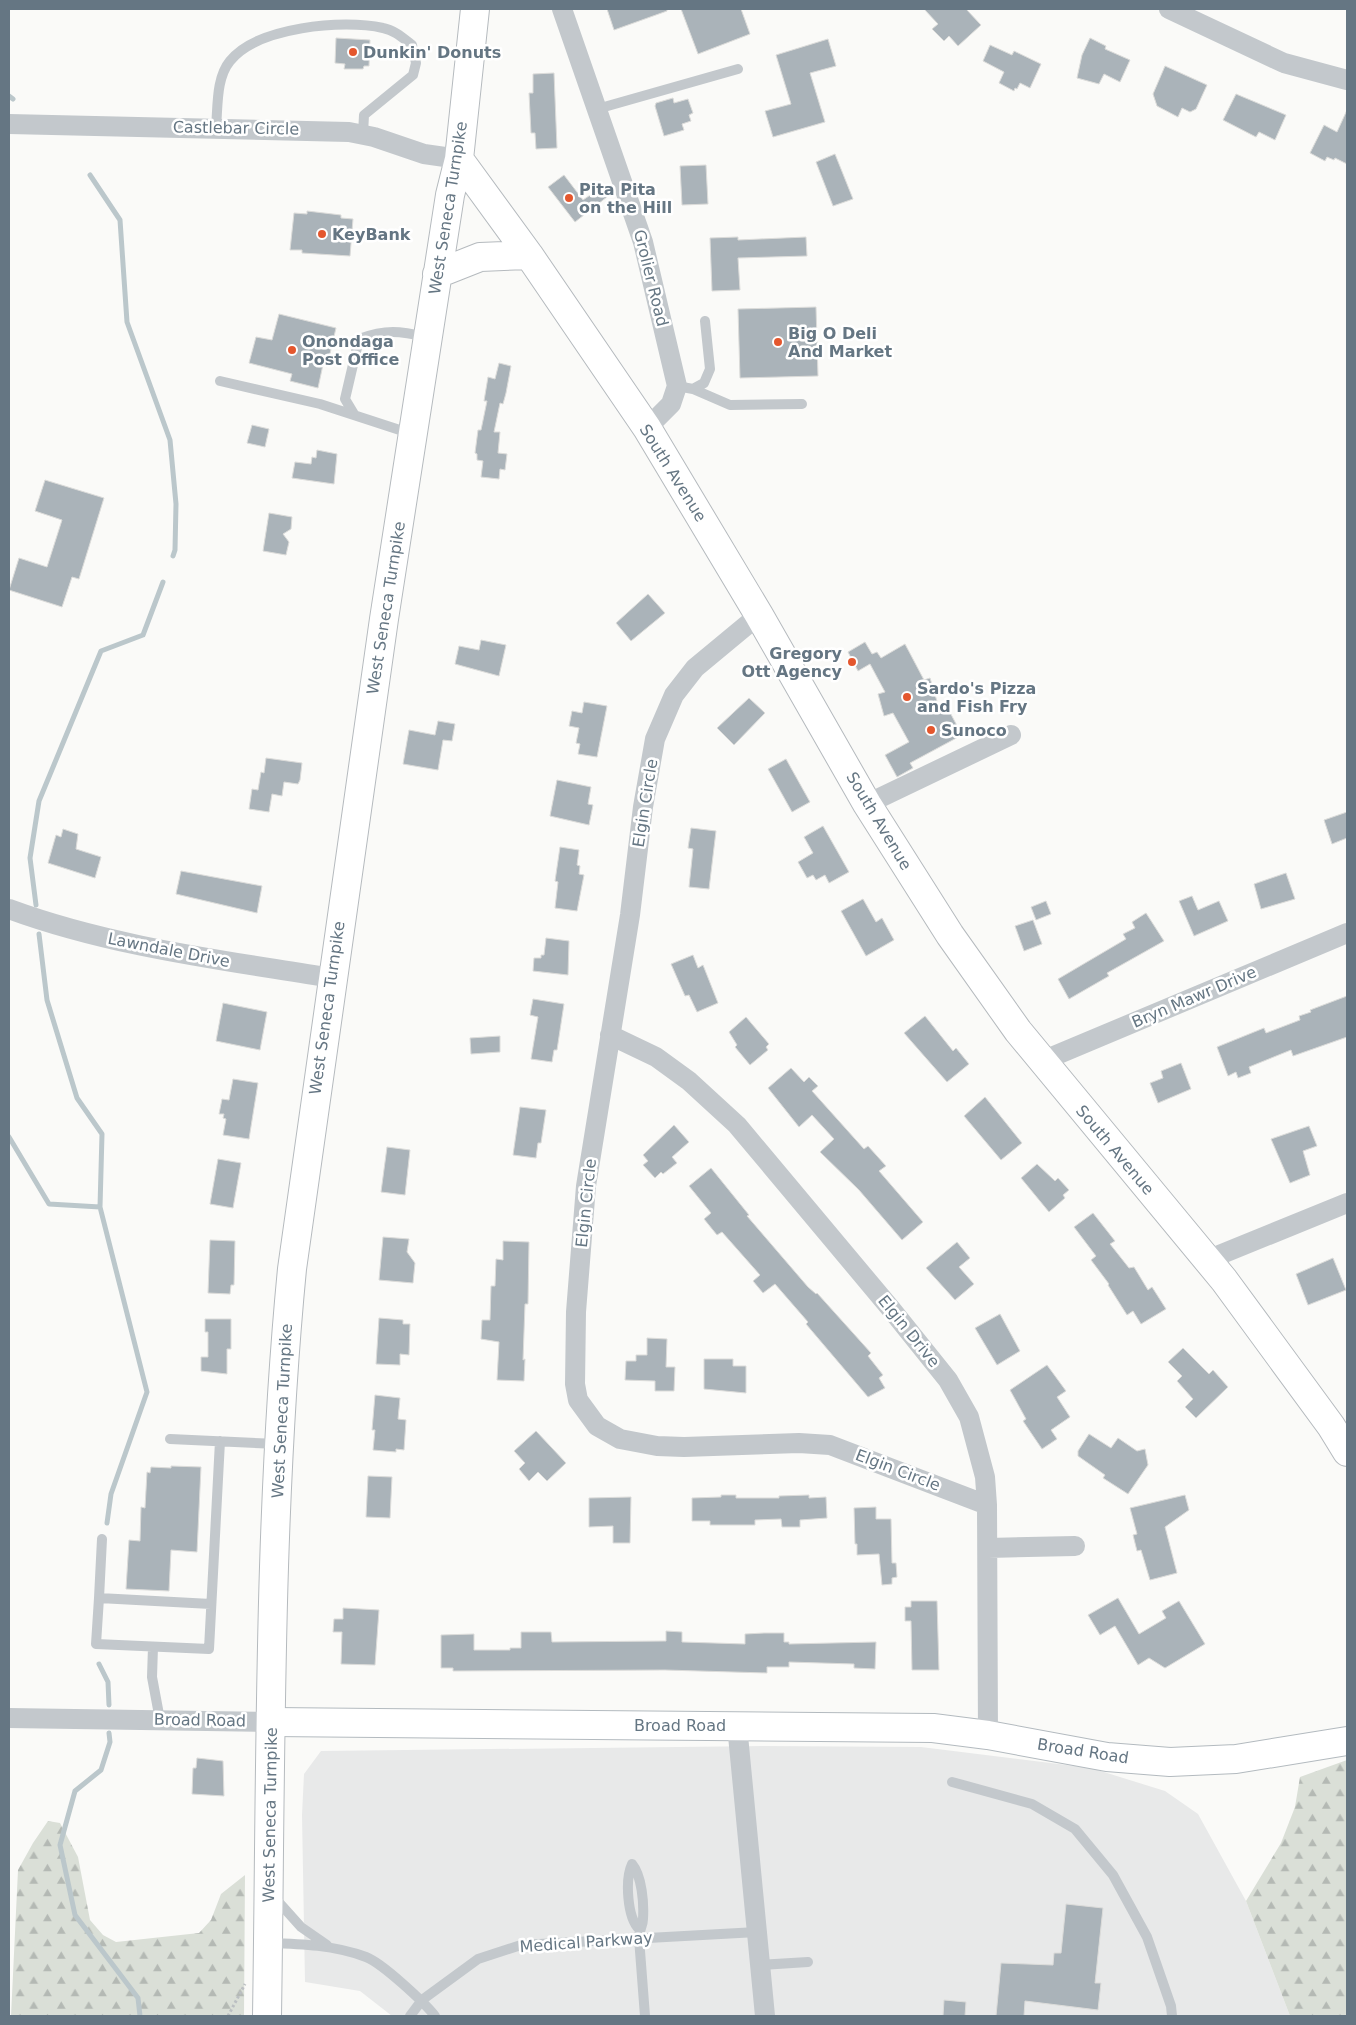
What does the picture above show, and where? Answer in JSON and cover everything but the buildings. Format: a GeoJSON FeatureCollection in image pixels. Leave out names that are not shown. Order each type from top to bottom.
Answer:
{"type":"FeatureCollection","features":[{"type":"Feature","properties":{"kind":"main road","name":"West Seneca Turnpike"},"geometry":{"type":"LineString","coordinates":[[267,2016],[279,1444],[282,1368],[292,1268],[331,978],[412,434],[450,195],[458,159],[475,9]]}},
{"type":"Feature","properties":{"kind":"main road","name":"South Avenue"},"geometry":{"type":"LineString","coordinates":[[458,159],[529,256],[647,428],[759,615],[867,804],[950,935],[1042,1061],[1207,1260],[1331,1426],[1347,1452]]}},
{"type":"Feature","properties":{"kind":"main road"},"geometry":{"type":"LineString","coordinates":[[438,274],[480,257],[529,256]]}},
{"type":"Feature","properties":{"kind":"main road","name":"Broad Road"},"geometry":{"type":"LineString","coordinates":[[272,1722],[933,1728],[1107,1757],[1170,1762],[1236,1759],[1347,1741]]}},
{"type":"Feature","properties":{"kind":"street","name":"Grolier Road"},"geometry":{"type":"LineString","coordinates":[[562,9],[643,242],[685,388]]}},
{"type":"Feature","properties":{"kind":"street"},"geometry":{"type":"LineString","coordinates":[[1169,9],[1284,63],[1347,80]]}},
{"type":"Feature","properties":{"kind":"street","name":"Castlebar Circle"},"geometry":{"type":"LineString","coordinates":[[9,124],[300,129],[362,134],[424,154],[458,159]]}},
{"type":"Feature","properties":{"kind":"street"},"geometry":{"type":"LineString","coordinates":[[647,428],[685,388]]}},
{"type":"Feature","properties":{"kind":"street","name":"Elgin Circle"},"geometry":{"type":"LineString","coordinates":[[759,615],[695,668],[674,695],[655,739],[643,807],[630,915],[586,1186],[576,1312],[575,1384],[578,1400],[597,1426],[620,1440],[656,1446],[799,1443],[830,1445],[987,1505]]}},
{"type":"Feature","properties":{"kind":"street"},"geometry":{"type":"LineString","coordinates":[[867,804],[1012,735]]}},
{"type":"Feature","properties":{"kind":"street","name":"Lawndale Drive"},"geometry":{"type":"LineString","coordinates":[[9,909],[37,919],[106,938],[331,978]]}},
{"type":"Feature","properties":{"kind":"street","name":"Bryn Mawr Drive"},"geometry":{"type":"LineString","coordinates":[[1042,1061],[1347,933]]}},
{"type":"Feature","properties":{"kind":"street","name":"Elgin Drive"},"geometry":{"type":"LineString","coordinates":[[610,1035],[656,1057],[689,1081],[737,1125],[948,1380],[969,1417],[985,1477],[987,1505],[988,1736]]}},
{"type":"Feature","properties":{"kind":"street"},"geometry":{"type":"LineString","coordinates":[[1207,1260],[1347,1203]]}},
{"type":"Feature","properties":{"kind":"street"},"geometry":{"type":"LineString","coordinates":[[988,1548],[1075,1546]]}},
{"type":"Feature","properties":{"kind":"street","name":"Broad Road"},"geometry":{"type":"LineString","coordinates":[[9,1718],[272,1722]]}},
{"type":"Feature","properties":{"kind":"street"},"geometry":{"type":"LineString","coordinates":[[737,1725],[766,2016]]}},
{"type":"Feature","properties":{"kind":"lane"},"geometry":{"type":"LineString","coordinates":[[216,127],[221,76],[231,60],[258,41],[288,31],[326,24],[383,28],[397,33],[412,45],[416,63],[413,75],[364,115],[362,134]]}},
{"type":"Feature","properties":{"kind":"lane"},"geometry":{"type":"LineString","coordinates":[[597,109],[738,69]]}},
{"type":"Feature","properties":{"kind":"lane"},"geometry":{"type":"LineString","coordinates":[[685,388],[704,383],[710,369],[705,320]]}},
{"type":"Feature","properties":{"kind":"lane"},"geometry":{"type":"LineString","coordinates":[[354,414],[345,399],[360,339],[380,331],[401,331],[428,337]]}},
{"type":"Feature","properties":{"kind":"lane"},"geometry":{"type":"LineString","coordinates":[[220,381],[354,414],[412,434]]}},
{"type":"Feature","properties":{"kind":"lane"},"geometry":{"type":"LineString","coordinates":[[685,388],[730,405],[802,404]]}},
{"type":"Feature","properties":{"kind":"lane"},"geometry":{"type":"LineString","coordinates":[[170,1439],[279,1444]]}},
{"type":"Feature","properties":{"kind":"lane"},"geometry":{"type":"LineString","coordinates":[[102,1539],[96,1644],[209,1649],[220,1441]]}},
{"type":"Feature","properties":{"kind":"lane"},"geometry":{"type":"LineString","coordinates":[[99,1598],[211,1604]]}},
{"type":"Feature","properties":{"kind":"lane"},"geometry":{"type":"LineString","coordinates":[[153,1647],[152,1677],[160,1720]]}},
{"type":"Feature","properties":{"kind":"lane"},"geometry":{"type":"LineString","coordinates":[[952,1782],[1032,1804],[1075,1829],[1113,1875],[1147,1937],[1171,2006],[1172,2016]]}},
{"type":"Feature","properties":{"kind":"lane"},"geometry":{"type":"LineString","coordinates":[[639,1933],[633,1923],[630,1906],[627,1874],[632,1864],[638,1872],[643,1921],[639,1933],[645,2016]]}},
{"type":"Feature","properties":{"kind":"lane"},"geometry":{"type":"LineString","coordinates":[[269,1891],[288,1916],[327,1946]]}},
{"type":"Feature","properties":{"kind":"lane","name":"Medical Parkway"},"geometry":{"type":"LineString","coordinates":[[410,2016],[422,2000],[478,1959],[521,1945],[639,1933],[757,1932]]}},
{"type":"Feature","properties":{"kind":"lane"},"geometry":{"type":"LineString","coordinates":[[268,1943],[327,1946],[368,1958],[422,2000],[435,2016]]}},
{"type":"Feature","properties":{"kind":"lane"},"geometry":{"type":"LineString","coordinates":[[760,1965],[808,1962]]}},
{"type":"Feature","properties":{"kind":"shaded area"},"geometry":{"type":"Polygon","coordinates":[[[763,1746],[921,1747],[1091,1768],[1165,1791],[1198,1814],[1246,1901],[1290,2016],[392,2016],[360,1991],[305,1982],[302,1815],[304,1774],[321,1751],[763,1746]]]}},
{"type":"Feature","properties":{"kind":"green space"},"geometry":{"type":"Polygon","coordinates":[[[1347,1760],[1347,2016],[1290,2016],[1246,1901],[1281,1843],[1295,1807],[1300,1777],[1347,1760]]]}},
{"type":"Feature","properties":{"kind":"green space"},"geometry":{"type":"Polygon","coordinates":[[[48,1821],[60,1823],[78,1857],[90,1920],[103,1935],[116,1942],[199,1933],[211,1920],[221,1894],[245,1875],[244,2016],[11,2016],[18,1870],[48,1821]]]}},
{"type":"Feature","properties":{"kind":"waterway"},"geometry":{"type":"LineString","coordinates":[[9,96],[13,99]]}},
{"type":"Feature","properties":{"kind":"waterway"},"geometry":{"type":"LineString","coordinates":[[90,175],[120,220],[127,322],[170,440],[176,504],[175,550],[173,556]]}},
{"type":"Feature","properties":{"kind":"waterway"},"geometry":{"type":"LineString","coordinates":[[36,905],[30,858],[39,801],[101,651],[143,635],[163,582]]}},
{"type":"Feature","properties":{"kind":"waterway"},"geometry":{"type":"LineString","coordinates":[[39,934],[47,1000],[77,1098],[102,1134],[100,1207],[147,1392],[111,1494],[107,1523]]}},
{"type":"Feature","properties":{"kind":"waterway"},"geometry":{"type":"LineString","coordinates":[[9,1137],[49,1204],[100,1207]]}},
{"type":"Feature","properties":{"kind":"waterway"},"geometry":{"type":"LineString","coordinates":[[99,1664],[108,1682],[109,1705]]}},
{"type":"Feature","properties":{"kind":"waterway"},"geometry":{"type":"LineString","coordinates":[[109,1733],[110,1742],[101,1770],[75,1791],[60,1845],[75,1915],[138,1998],[140,2016]]}},
{"type":"Feature","properties":{"kind":"place","name":"Dunkin' Donuts"},"geometry":{"type":"Point","coordinates":[353,52]}},
{"type":"Feature","properties":{"kind":"place","name":"Pita Pita on the Hill"},"geometry":{"type":"Point","coordinates":[569,198]}},
{"type":"Feature","properties":{"kind":"place","name":"KeyBank"},"geometry":{"type":"Point","coordinates":[322,234]}},
{"type":"Feature","properties":{"kind":"place","name":"Big O Deli And Market"},"geometry":{"type":"Point","coordinates":[778,342]}},
{"type":"Feature","properties":{"kind":"place","name":"Onondaga Post Office"},"geometry":{"type":"Point","coordinates":[292,350]}},
{"type":"Feature","properties":{"kind":"place","name":"Gregory Ott Agency"},"geometry":{"type":"Point","coordinates":[852,662]}},
{"type":"Feature","properties":{"kind":"place","name":"Sardo's Pizza and Fish Fry"},"geometry":{"type":"Point","coordinates":[907,697]}},
{"type":"Feature","properties":{"kind":"place","name":"Sunoco"},"geometry":{"type":"Point","coordinates":[931,730]}}]}
